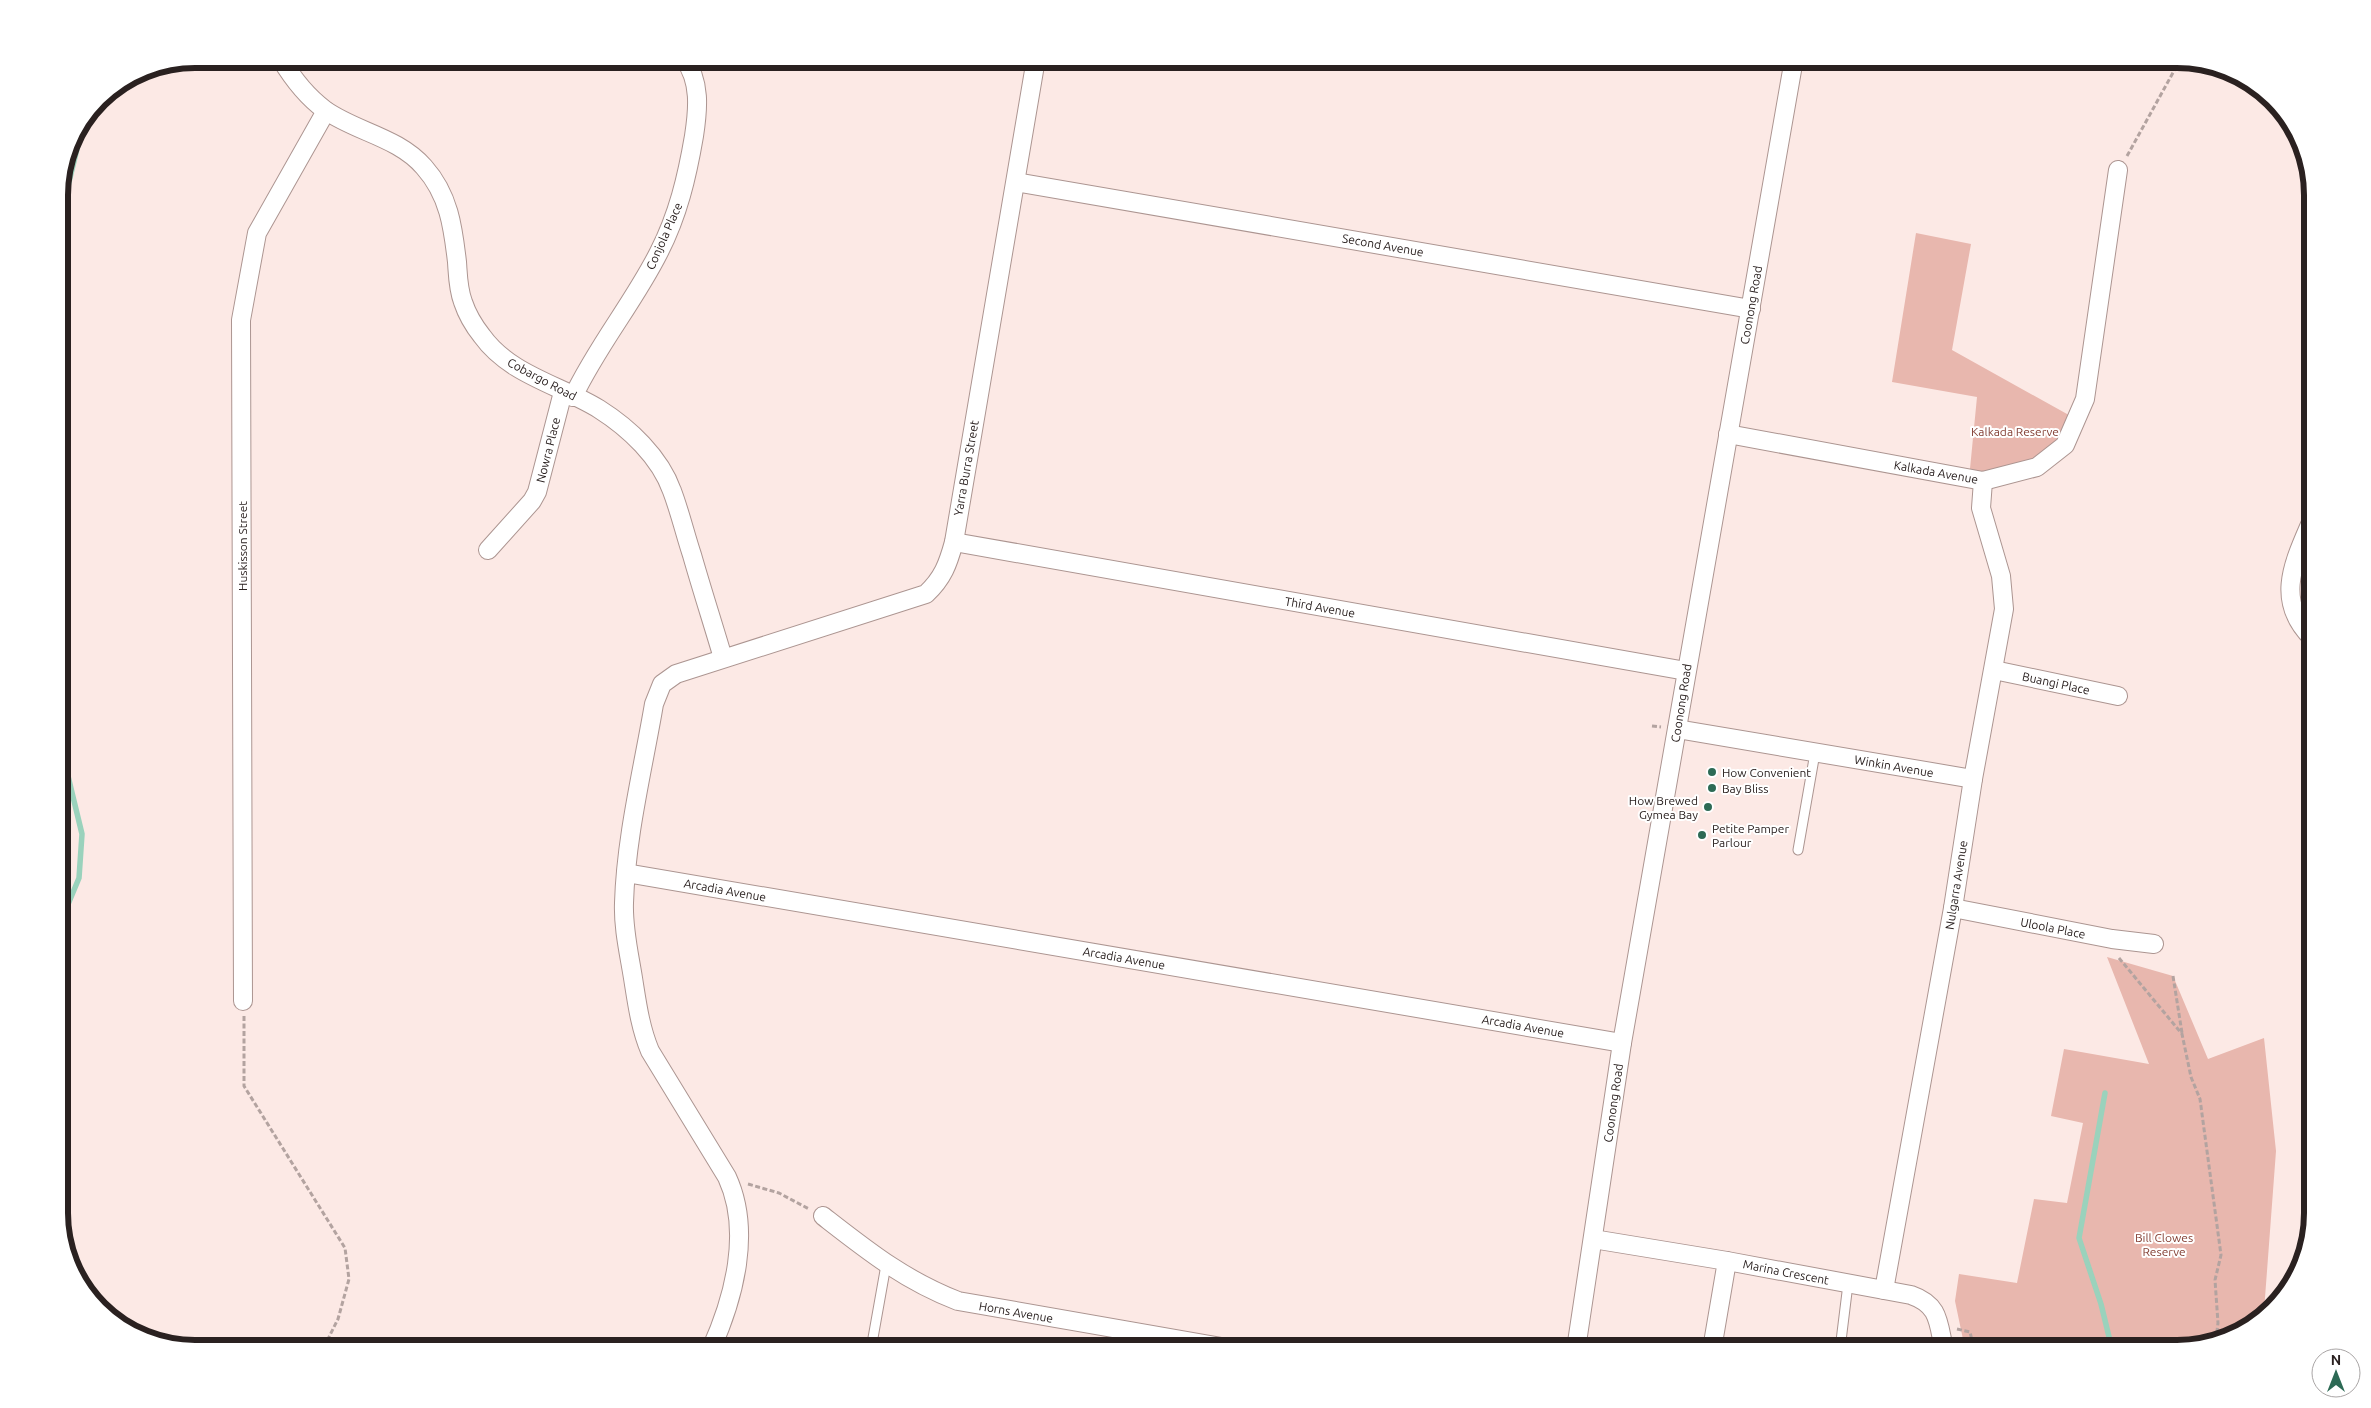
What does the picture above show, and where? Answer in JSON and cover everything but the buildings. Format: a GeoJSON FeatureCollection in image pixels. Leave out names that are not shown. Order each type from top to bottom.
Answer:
{"type":"FeatureCollection","features":[{"type":"Feature","properties":{"kind":"street","name":"Cobargo Road"},"geometry":{"type":"LineString","coordinates":[[287,68],[307,95],[326,111],[389,141],[410,153],[424,166],[443,195],[449,210],[454,229],[459,287],[466,310],[482,337],[506,360],[614,418],[631,433],[654,460],[672,489],[723,658]]}},
{"type":"Feature","properties":{"kind":"street","name":"Conjola Place"},"geometry":{"type":"LineString","coordinates":[[568,394],[584,375],[658,253],[679,204],[689,165],[697,105],[697,88],[688,68]]}},
{"type":"Feature","properties":{"kind":"street","name":"Yarra Burra Street"},"geometry":{"type":"LineString","coordinates":[[626,873],[654,704],[662,684],[676,674],[926,594],[948,568],[1035,68]]}},
{"type":"Feature","properties":{"kind":"street","name":"Coonong Road"},"geometry":{"type":"LineString","coordinates":[[1577,1340],[1622,1043],[1792,68]]}},
{"type":"Feature","properties":{"kind":"street","name":"Huskisson Street"},"geometry":{"type":"LineString","coordinates":[[243,1001],[241,320],[257,233],[326,111]]}},
{"type":"Feature","properties":{"kind":"street","name":"Kalkada Avenue"},"geometry":{"type":"LineString","coordinates":[[1728,434],[1983,481],[2037,467],[2065,445],[2085,399],[2118,170]]}},
{"type":"Feature","properties":{"kind":"street","name":"Second Avenue"},"geometry":{"type":"LineString","coordinates":[[1016,182],[1751,308]]}},
{"type":"Feature","properties":{"kind":"street","name":"Nowra Place"},"geometry":{"type":"LineString","coordinates":[[488,550],[532,501],[537,492],[568,394]]}},
{"type":"Feature","properties":{"kind":"street","name":"Nulgarra Avenue"},"geometry":{"type":"LineString","coordinates":[[1884,1290],[1953,908],[1973,779],[2005,601],[2002,576],[1981,508],[1983,481]]}},
{"type":"Feature","properties":{"kind":"street"},"geometry":{"type":"LineString","coordinates":[[2303,540],[2290,575],[2290,591],[2296,620],[2303,628]]}},
{"type":"Feature","properties":{"kind":"street","name":"Third Avenue"},"geometry":{"type":"LineString","coordinates":[[954,542],[1686,671]]}},
{"type":"Feature","properties":{"kind":"street","name":"Buangi Place"},"geometry":{"type":"LineString","coordinates":[[1994,670],[2118,696]]}},
{"type":"Feature","properties":{"kind":"street","name":"Winkin Avenue"},"geometry":{"type":"LineString","coordinates":[[1677,729],[1973,779]]}},
{"type":"Feature","properties":{"kind":"street"},"geometry":{"type":"LineString","coordinates":[[626,873],[624,904],[626,930],[642,1033],[658,1066],[727,1178],[735,1195],[738,1211],[738,1246],[724,1322],[715,1340]]}},
{"type":"Feature","properties":{"kind":"street","name":"Arcadia Avenue"},"geometry":{"type":"LineString","coordinates":[[626,873],[1622,1043]]}},
{"type":"Feature","properties":{"kind":"street","name":"Uloola Place"},"geometry":{"type":"LineString","coordinates":[[1953,908],[2112,939],[2154,944]]}},
{"type":"Feature","properties":{"kind":"street","name":"Horns Avenue"},"geometry":{"type":"LineString","coordinates":[[823,1216],[886,1266],[916,1283],[958,1301],[1181,1340]]}},
{"type":"Feature","properties":{"kind":"street","name":"Marina Crescent"},"geometry":{"type":"LineString","coordinates":[[1593,1239],[1727,1261],[1911,1295],[1929,1304],[1938,1320],[1942,1340]]}},
{"type":"Feature","properties":{"kind":"street"},"geometry":{"type":"LineString","coordinates":[[1714,1340],[1727,1261]]}},
{"type":"Feature","properties":{"kind":"lane"},"geometry":{"type":"LineString","coordinates":[[1798,850],[1816,753]]}},
{"type":"Feature","properties":{"kind":"lane"},"geometry":{"type":"LineString","coordinates":[[873,1340],[886,1266]]}},
{"type":"Feature","properties":{"kind":"lane"},"geometry":{"type":"LineString","coordinates":[[1841,1340],[1848,1284]]}},
{"type":"Feature","properties":{"kind":"path"},"geometry":{"type":"LineString","coordinates":[[2118,170],[2160,100],[2176,68]]}},
{"type":"Feature","properties":{"kind":"path"},"geometry":{"type":"LineString","coordinates":[[2112,939],[2114,953],[2182,1034]]}},
{"type":"Feature","properties":{"kind":"path"},"geometry":{"type":"LineString","coordinates":[[2173,976],[2191,1077],[2200,1099],[2216,1209],[2221,1254],[2215,1280],[2218,1323],[2217,1334]]}},
{"type":"Feature","properties":{"kind":"path"},"geometry":{"type":"LineString","coordinates":[[243,1001],[244,1086],[345,1248],[349,1279],[338,1318],[327,1340]]}},
{"type":"Feature","properties":{"kind":"path"},"geometry":{"type":"LineString","coordinates":[[727,1178],[779,1193],[823,1216]]}},
{"type":"Feature","properties":{"kind":"green space","name":"Kalkada Reserve"},"geometry":{"type":"Polygon","coordinates":[[[1916,233],[1971,244],[1952,350],[2076,419],[2037,467],[1969,479],[1977,397],[1892,382],[1916,233]]]}},
{"type":"Feature","properties":{"kind":"green space","name":"Bill Clowes Reserve"},"geometry":{"type":"Polygon","coordinates":[[[2107,957],[2173,976],[2208,1059],[2264,1038],[2276,1151],[2264,1304],[2254,1314],[2225,1331],[2193,1339],[1963,1340],[1955,1301],[1959,1274],[2017,1283],[2034,1199],[2067,1203],[2083,1123],[2051,1116],[2064,1049],[2149,1064],[2107,957]]]}},
{"type":"Feature","properties":{"kind":"waterway"},"geometry":{"type":"LineString","coordinates":[[68,186],[78,143]]}},
{"type":"Feature","properties":{"kind":"waterway"},"geometry":{"type":"LineString","coordinates":[[68,776],[82,834],[79,878],[68,904]]}},
{"type":"Feature","properties":{"kind":"waterway"},"geometry":{"type":"LineString","coordinates":[[2105,1093],[2079,1238],[2101,1304],[2110,1340]]}},
{"type":"Feature","properties":{"kind":"place","name":"How Convenient"},"geometry":{"type":"Point","coordinates":[1712,772]}},
{"type":"Feature","properties":{"kind":"place","name":"Bay Bliss"},"geometry":{"type":"Point","coordinates":[1712,788]}},
{"type":"Feature","properties":{"kind":"place","name":"How Brewed Gymea Bay"},"geometry":{"type":"Point","coordinates":[1708,807]}},
{"type":"Feature","properties":{"kind":"place","name":"Petite Pamper Parlour"},"geometry":{"type":"Point","coordinates":[1702,835]}}]}
